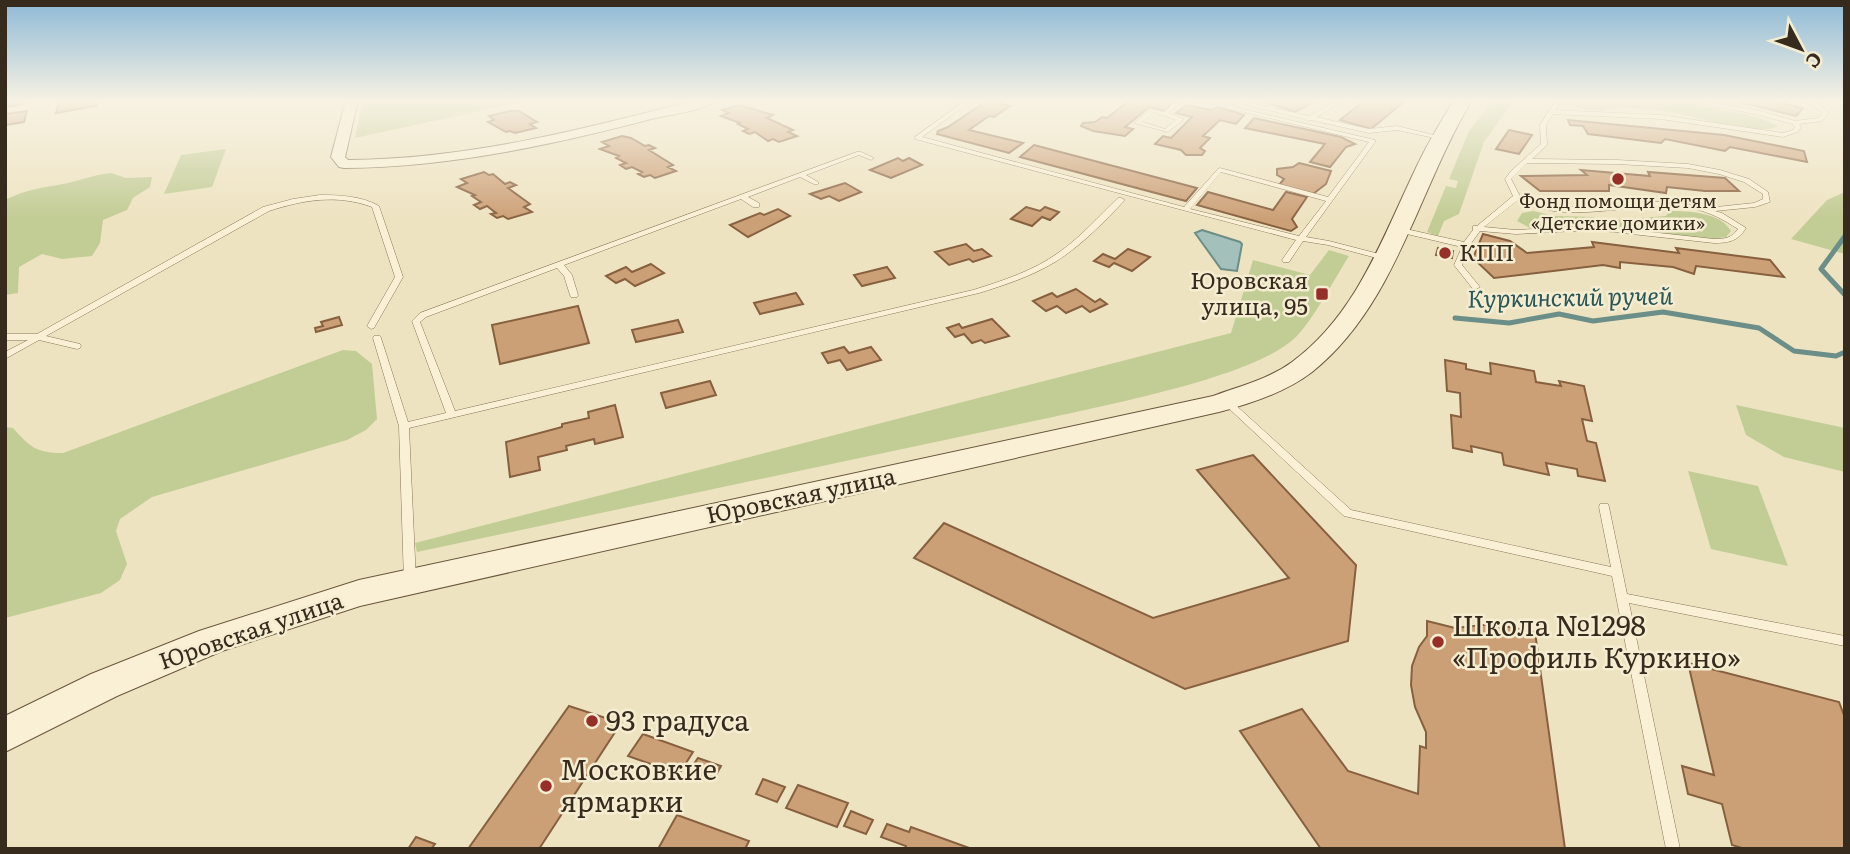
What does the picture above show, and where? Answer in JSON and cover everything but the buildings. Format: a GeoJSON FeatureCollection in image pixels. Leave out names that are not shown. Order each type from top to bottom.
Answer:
{"type":"FeatureCollection","features":[{"type":"Feature","properties":{"kind":"street"},"geometry":{"type":"LineString","coordinates":[[342,140],[338,157],[344,164],[426,161],[530,146],[554,140]]}},
{"type":"Feature","properties":{"kind":"street","name":"Юровская улица"},"geometry":{"type":"LineString","coordinates":[[5,735],[104,685],[211,641],[359,593],[1226,401],[1285,377],[1315,355],[1355,311],[1384,258],[1438,140]]}},
{"type":"Feature","properties":{"kind":"lane"},"geometry":{"type":"LineString","coordinates":[[924,140],[1289,237],[1305,238],[1384,258]]}},
{"type":"Feature","properties":{"kind":"lane"},"geometry":{"type":"LineString","coordinates":[[1286,260],[1305,238],[1373,141],[1368,140]]}},
{"type":"Feature","properties":{"kind":"lane"},"geometry":{"type":"LineString","coordinates":[[1527,161],[1673,165],[1741,178],[1758,185],[1766,193],[1767,201],[1755,205],[1710,209],[1643,203],[1556,209],[1517,197],[1508,179],[1513,172],[1544,145],[1544,140]]}},
{"type":"Feature","properties":{"kind":"lane"},"geometry":{"type":"LineString","coordinates":[[452,415],[416,321],[423,315],[859,153],[870,158]]}},
{"type":"Feature","properties":{"kind":"lane"},"geometry":{"type":"LineString","coordinates":[[1186,209],[1220,170],[1331,200]]}},
{"type":"Feature","properties":{"kind":"lane"},"geometry":{"type":"LineString","coordinates":[[801,175],[816,183]]}},
{"type":"Feature","properties":{"kind":"lane"},"geometry":{"type":"LineString","coordinates":[[743,197],[756,205]]}},
{"type":"Feature","properties":{"kind":"lane"},"geometry":{"type":"LineString","coordinates":[[1476,287],[1458,265],[1465,245],[1476,228],[1517,197]]}},
{"type":"Feature","properties":{"kind":"lane"},"geometry":{"type":"LineString","coordinates":[[5,356],[266,209],[310,198],[354,199],[375,206],[399,277],[370,326]]}},
{"type":"Feature","properties":{"kind":"lane"},"geometry":{"type":"LineString","coordinates":[[404,426],[965,295],[999,284],[1052,260],[1076,242],[1121,200]]}},
{"type":"Feature","properties":{"kind":"lane"},"geometry":{"type":"LineString","coordinates":[[1476,228],[1516,232],[1595,228],[1714,241],[1730,241],[1738,235],[1742,228],[1710,209]]}},
{"type":"Feature","properties":{"kind":"lane"},"geometry":{"type":"LineString","coordinates":[[1397,229],[1465,245]]}},
{"type":"Feature","properties":{"kind":"lane"},"geometry":{"type":"LineString","coordinates":[[559,265],[568,275],[574,295]]}},
{"type":"Feature","properties":{"kind":"lane"},"geometry":{"type":"LineString","coordinates":[[5,337],[37,337],[77,346]]}},
{"type":"Feature","properties":{"kind":"lane"},"geometry":{"type":"LineString","coordinates":[[377,338],[404,426],[410,582]]}},
{"type":"Feature","properties":{"kind":"lane"},"geometry":{"type":"LineString","coordinates":[[1226,401],[1348,513],[1618,573]]}},
{"type":"Feature","properties":{"kind":"lane"},"geometry":{"type":"LineString","coordinates":[[1604,507],[1673,849]]}},
{"type":"Feature","properties":{"kind":"lane"},"geometry":{"type":"LineString","coordinates":[[1622,597],[1845,641]]}},
{"type":"Feature","properties":{"kind":"green space"},"geometry":{"type":"Polygon","coordinates":[[[1465,140],[1486,140],[1459,214],[1444,221],[1438,236],[1427,232],[1446,186],[1456,188],[1458,181],[1449,179],[1465,140]]]}},
{"type":"Feature","properties":{"kind":"green space"},"geometry":{"type":"Polygon","coordinates":[[[226,149],[212,187],[164,194],[181,155],[226,149]]]}},
{"type":"Feature","properties":{"kind":"green space"},"geometry":{"type":"Polygon","coordinates":[[[111,173],[126,178],[152,177],[150,187],[133,198],[127,210],[103,220],[100,243],[92,256],[62,259],[42,254],[19,267],[18,293],[5,295],[5,200],[31,190],[111,173]]]}},
{"type":"Feature","properties":{"kind":"green space"},"geometry":{"type":"Polygon","coordinates":[[[1845,192],[1845,254],[1791,239],[1827,200],[1845,192]]]}},
{"type":"Feature","properties":{"kind":"green space"},"geometry":{"type":"Polygon","coordinates":[[[1533,211],[1556,216],[1593,217],[1604,221],[1666,216],[1669,211],[1694,212],[1712,216],[1731,231],[1726,237],[1711,239],[1611,227],[1532,229],[1517,221],[1522,213],[1533,211]]]}},
{"type":"Feature","properties":{"kind":"green space"},"geometry":{"type":"Polygon","coordinates":[[[1329,250],[1349,256],[1303,330],[1277,351],[1217,376],[1053,417],[417,552],[415,543],[1231,333],[1253,260],[1310,275],[1329,250]]]}},
{"type":"Feature","properties":{"kind":"green space"},"geometry":{"type":"Polygon","coordinates":[[[343,350],[356,351],[372,364],[377,419],[366,430],[347,440],[152,497],[120,519],[116,531],[127,564],[120,580],[101,593],[5,618],[5,427],[13,428],[34,448],[63,453],[343,350]]]}},
{"type":"Feature","properties":{"kind":"green space"},"geometry":{"type":"Polygon","coordinates":[[[1736,405],[1845,428],[1845,472],[1784,457],[1746,435],[1736,405]]]}},
{"type":"Feature","properties":{"kind":"green space"},"geometry":{"type":"Polygon","coordinates":[[[1688,471],[1758,486],[1788,566],[1711,549],[1688,471]]]}},
{"type":"Feature","properties":{"kind":"water"},"geometry":{"type":"Polygon","coordinates":[[[1202,230],[1242,244],[1237,271],[1221,269],[1195,233],[1202,230]]]}},
{"type":"Feature","properties":{"kind":"waterway","name":"Куркинский ручей"},"geometry":{"type":"LineString","coordinates":[[1845,236],[1821,269],[1845,295]]}},
{"type":"Feature","properties":{"kind":"waterway","name":"Куркинский ручей"},"geometry":{"type":"LineString","coordinates":[[1455,318],[1509,323],[1559,314],[1593,321],[1663,312],[1759,328],[1794,351],[1836,356],[1845,352]]}},
{"type":"Feature","properties":{"kind":"place","name":"Фонд помощи детям «Детские домики»"},"geometry":{"type":"Point","coordinates":[1618,179]}},
{"type":"Feature","properties":{"kind":"place","name":"КПП"},"geometry":{"type":"Point","coordinates":[1445,253]}},
{"type":"Feature","properties":{"kind":"place","name":"Юровская улица, 95"},"geometry":{"type":"Point","coordinates":[1322,294]}},
{"type":"Feature","properties":{"kind":"place","name":"Школа №1298 «Профиль Куркино»"},"geometry":{"type":"Point","coordinates":[1438,642]}},
{"type":"Feature","properties":{"kind":"place","name":"93 градуса"},"geometry":{"type":"Point","coordinates":[592,721]}},
{"type":"Feature","properties":{"kind":"place","name":"Московкие ярмарки"},"geometry":{"type":"Point","coordinates":[546,786]}}]}
